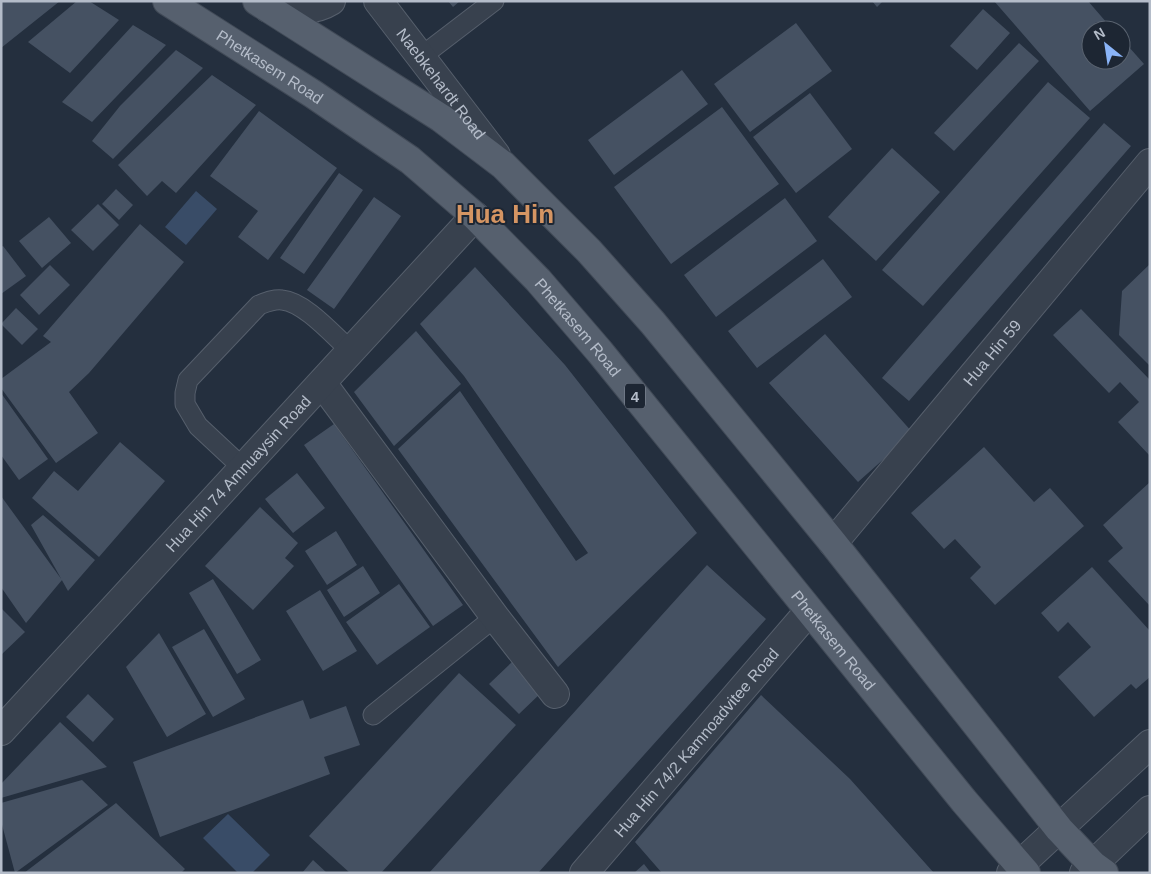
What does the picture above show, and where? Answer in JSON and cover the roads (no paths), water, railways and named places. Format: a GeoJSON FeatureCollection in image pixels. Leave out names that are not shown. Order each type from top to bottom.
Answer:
{"type":"FeatureCollection","features":[{"type":"Feature","properties":{"kind":"main road","name":"Phetkasem Road"},"geometry":{"type":"LineString","coordinates":[[167,1],[313,94],[410,160],[475,216],[538,280],[594,345],[1019,870]]}},
{"type":"Feature","properties":{"kind":"main road"},"geometry":{"type":"LineString","coordinates":[[262,5],[441,118],[503,165],[589,251],[653,323],[833,543],[1059,829],[1094,870]]}},
{"type":"Feature","properties":{"kind":"street"},"geometry":{"type":"LineString","coordinates":[[262,5],[298,11],[325,5],[331,1]]}},
{"type":"Feature","properties":{"kind":"street","name":"Naebkehardt Road"},"geometry":{"type":"LineString","coordinates":[[378,1],[422,56],[503,165]]}},
{"type":"Feature","properties":{"kind":"street","name":"Hua Hin 59"},"geometry":{"type":"LineString","coordinates":[[833,543],[1150,163]]}},
{"type":"Feature","properties":{"kind":"street","name":"Hua Hin 74 Amnuaysin Road"},"geometry":{"type":"LineString","coordinates":[[1,730],[475,216]]}},
{"type":"Feature","properties":{"kind":"street"},"geometry":{"type":"LineString","coordinates":[[322,382],[495,617],[555,694]]}},
{"type":"Feature","properties":{"kind":"street","name":"Hua Hin 74/2 Kamnoadvitee Road"},"geometry":{"type":"LineString","coordinates":[[584,873],[810,611]]}},
{"type":"Feature","properties":{"kind":"street"},"geometry":{"type":"LineString","coordinates":[[1019,870],[1059,829],[1150,744]]}},
{"type":"Feature","properties":{"kind":"street"},"geometry":{"type":"LineString","coordinates":[[1094,870],[1150,810]]}},
{"type":"Feature","properties":{"kind":"lane"},"geometry":{"type":"LineString","coordinates":[[422,56],[494,1]]}},
{"type":"Feature","properties":{"kind":"lane"},"geometry":{"type":"LineString","coordinates":[[243,468],[198,426],[190,416],[185,404],[188,380],[259,305],[272,301],[283,300],[306,311],[351,351]]}},
{"type":"Feature","properties":{"kind":"lane"},"geometry":{"type":"LineString","coordinates":[[373,715],[495,617]]}},
{"type":"Feature","properties":{"kind":"water"},"geometry":{"type":"Polygon","coordinates":[[[196,191],[217,209],[186,245],[165,227],[196,191]]]}},
{"type":"Feature","properties":{"kind":"water"},"geometry":{"type":"Polygon","coordinates":[[[228,814],[270,855],[252,873],[238,873],[203,838],[228,814]]]}},
{"type":"Feature","properties":{"kind":"district","name":"Hua Hin"},"geometry":{"type":"Point","coordinates":[505,214]}}]}
